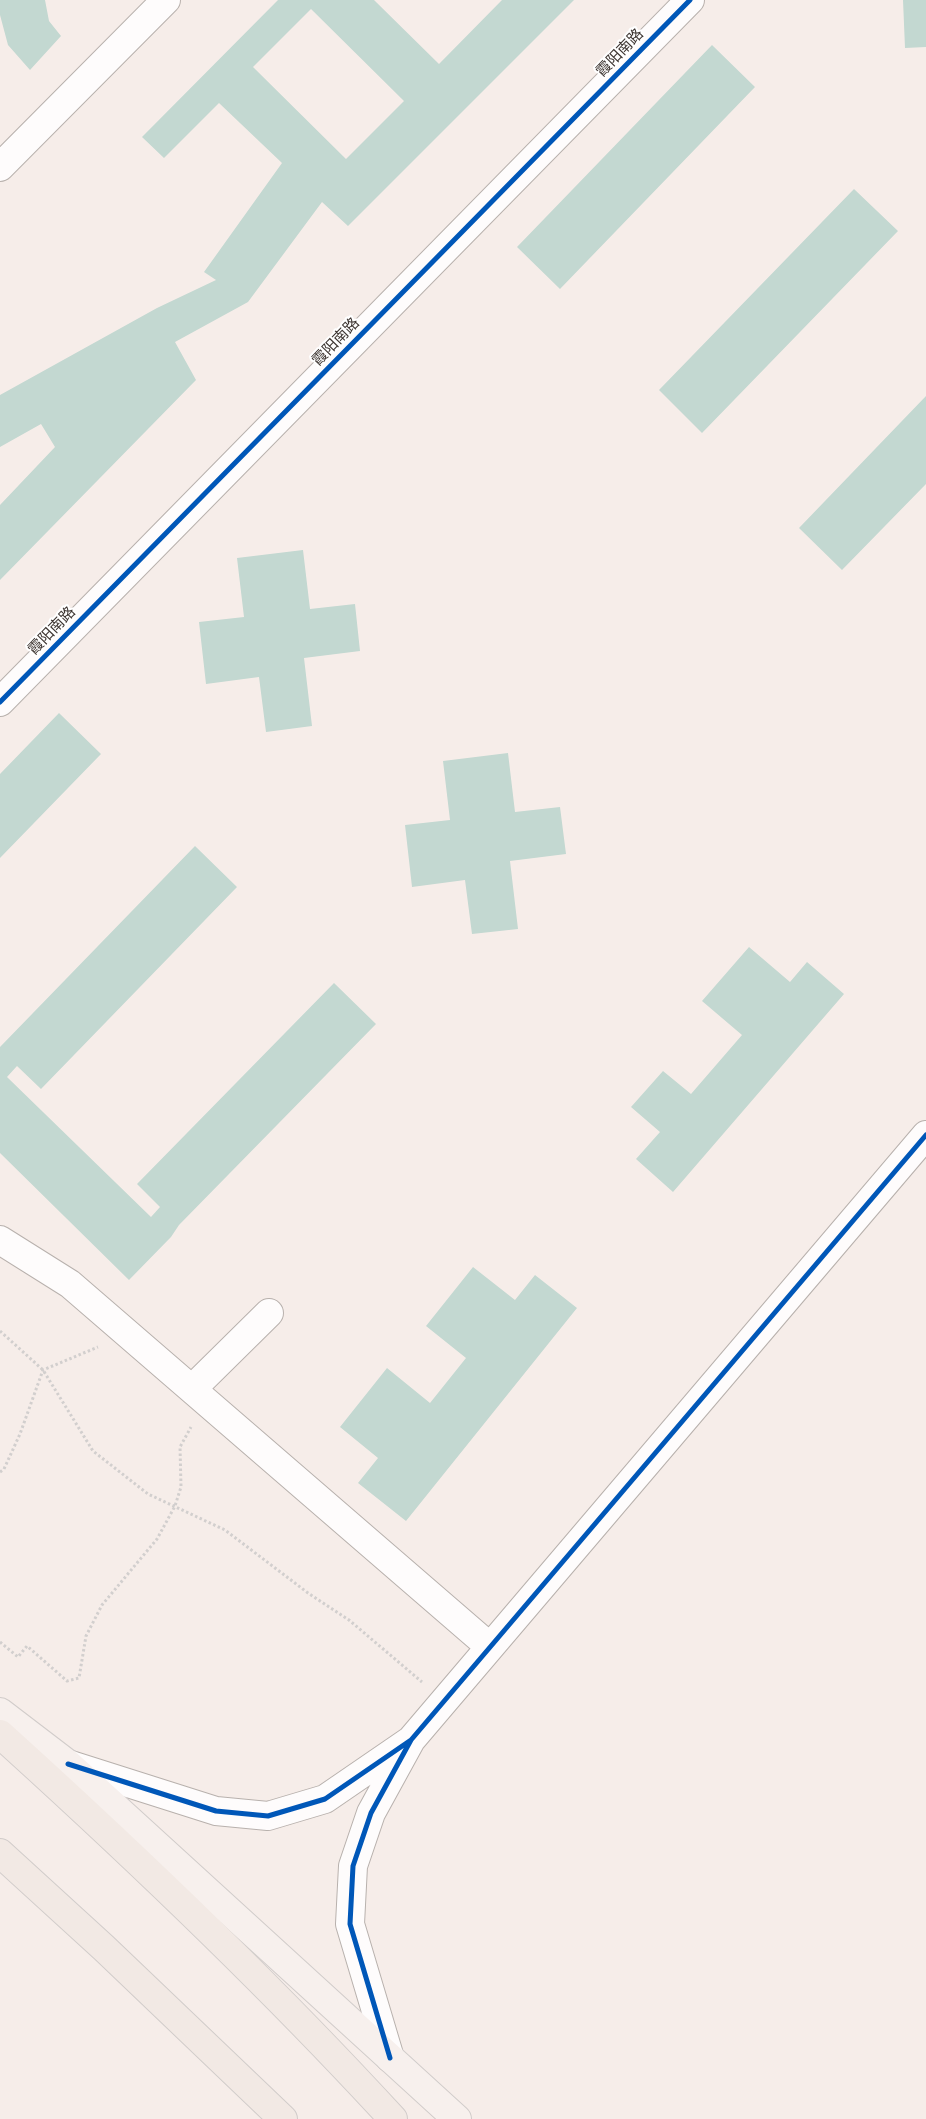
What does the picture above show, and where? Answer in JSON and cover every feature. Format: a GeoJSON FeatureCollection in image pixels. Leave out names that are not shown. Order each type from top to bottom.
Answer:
{"type":"FeatureCollection","features":[{"type":"Feature","properties":{"kind":"highway"},"geometry":{"type":"LineString","coordinates":[[0,1734],[102,1825],[298,2018],[393,2119]]}},
{"type":"Feature","properties":{"kind":"highway"},"geometry":{"type":"LineString","coordinates":[[0,1853],[104,1948],[283,2119]]}},
{"type":"Feature","properties":{"kind":"main road"},"geometry":{"type":"LineString","coordinates":[[0,1712],[68,1764],[390,2058],[454,2114]]}},
{"type":"Feature","properties":{"kind":"street"},"geometry":{"type":"LineString","coordinates":[[0,167],[166,0]]}},
{"type":"Feature","properties":{"kind":"street","name":"霞阳南路"},"geometry":{"type":"LineString","coordinates":[[0,702],[690,0]]}},
{"type":"Feature","properties":{"kind":"street"},"geometry":{"type":"LineString","coordinates":[[390,2058],[350,1924],[353,1866],[371,1814],[411,1740],[926,1135]]}},
{"type":"Feature","properties":{"kind":"street"},"geometry":{"type":"LineString","coordinates":[[0,1240],[70,1284],[490,1647]]}},
{"type":"Feature","properties":{"kind":"street"},"geometry":{"type":"LineString","coordinates":[[199,1395],[269,1313]]}},
{"type":"Feature","properties":{"kind":"street"},"geometry":{"type":"LineString","coordinates":[[68,1764],[216,1811],[268,1816],[325,1799],[411,1740]]}},
{"type":"Feature","properties":{"kind":"path"},"geometry":{"type":"LineString","coordinates":[[0,1331],[43,1370],[93,1451],[148,1494],[225,1530],[308,1593],[349,1620],[444,1701]]}},
{"type":"Feature","properties":{"kind":"path"},"geometry":{"type":"LineString","coordinates":[[0,1472],[4,1469],[20,1434],[43,1370],[128,1334]]}},
{"type":"Feature","properties":{"kind":"path"},"geometry":{"type":"LineString","coordinates":[[20,1640],[67,1681],[79,1678],[86,1636],[102,1605],[157,1539],[174,1506],[181,1486],[180,1447],[199,1395]]}},
{"type":"Feature","properties":{"kind":"path"},"geometry":{"type":"LineString","coordinates":[[0,1642],[18,1657],[26,1646]]}},
{"type":"Feature","properties":{"kind":"building"},"geometry":{"type":"Polygon","coordinates":[[[0,0],[45,0],[49,21],[61,36],[30,70],[8,45],[0,15],[0,0]]]}},
{"type":"Feature","properties":{"kind":"building"},"geometry":{"type":"Polygon","coordinates":[[[278,0],[374,0],[439,64],[502,0],[574,0],[348,226],[322,202],[248,302],[175,342],[196,380],[0,580],[0,505],[55,447],[41,424],[0,447],[0,395],[157,308],[216,280],[204,272],[282,163],[219,103],[164,158],[142,137],[278,0]],[[311,9],[253,67],[346,159],[404,101],[311,9]]]}},
{"type":"Feature","properties":{"kind":"building"},"geometry":{"type":"Polygon","coordinates":[[[903,0],[926,0],[926,47],[905,48],[903,0]]]}},
{"type":"Feature","properties":{"kind":"building"},"geometry":{"type":"Polygon","coordinates":[[[712,45],[755,87],[560,289],[517,247],[712,45]]]}},
{"type":"Feature","properties":{"kind":"building"},"geometry":{"type":"Polygon","coordinates":[[[854,189],[898,231],[702,433],[659,390],[854,189]]]}},
{"type":"Feature","properties":{"kind":"building"},"geometry":{"type":"Polygon","coordinates":[[[926,396],[926,484],[842,570],[799,528],[926,396]]]}},
{"type":"Feature","properties":{"kind":"building"},"geometry":{"type":"Polygon","coordinates":[[[303,550],[310,609],[355,604],[360,651],[304,658],[312,726],[266,732],[259,677],[206,684],[199,622],[244,617],[237,558],[303,550]]]}},
{"type":"Feature","properties":{"kind":"building"},"geometry":{"type":"Polygon","coordinates":[[[59,713],[101,754],[0,858],[0,774],[59,713]]]}},
{"type":"Feature","properties":{"kind":"building"},"geometry":{"type":"Polygon","coordinates":[[[508,753],[515,812],[560,807],[566,854],[510,861],[518,929],[472,934],[465,880],[412,887],[405,825],[450,820],[443,761],[508,753]]]}},
{"type":"Feature","properties":{"kind":"building"},"geometry":{"type":"Polygon","coordinates":[[[195,846],[237,887],[41,1089],[17,1066],[7,1077],[151,1217],[160,1207],[137,1184],[334,983],[376,1024],[179,1225],[171,1237],[129,1280],[0,1153],[0,1047],[195,846]]]}},
{"type":"Feature","properties":{"kind":"building"},"geometry":{"type":"Polygon","coordinates":[[[749,947],[790,982],[807,962],[844,994],[673,1192],[636,1159],[660,1132],[631,1107],[663,1071],[691,1094],[742,1035],[702,1001],[749,947]]]}},
{"type":"Feature","properties":{"kind":"building"},"geometry":{"type":"Polygon","coordinates":[[[473,1267],[515,1300],[535,1275],[577,1308],[406,1521],[358,1483],[378,1458],[340,1427],[387,1368],[430,1403],[466,1358],[426,1326],[473,1267]]]}},
{"type":"Feature","properties":{"kind":"cycle path"},"geometry":{"type":"LineString","coordinates":[[0,702],[690,0]]}},
{"type":"Feature","properties":{"kind":"cycle path"},"geometry":{"type":"LineString","coordinates":[[411,1740],[926,1135]]}},
{"type":"Feature","properties":{"kind":"cycle path"},"geometry":{"type":"LineString","coordinates":[[68,1764],[216,1811],[268,1816],[325,1799],[411,1740],[371,1813],[353,1866],[350,1924],[390,2058]]}}]}
